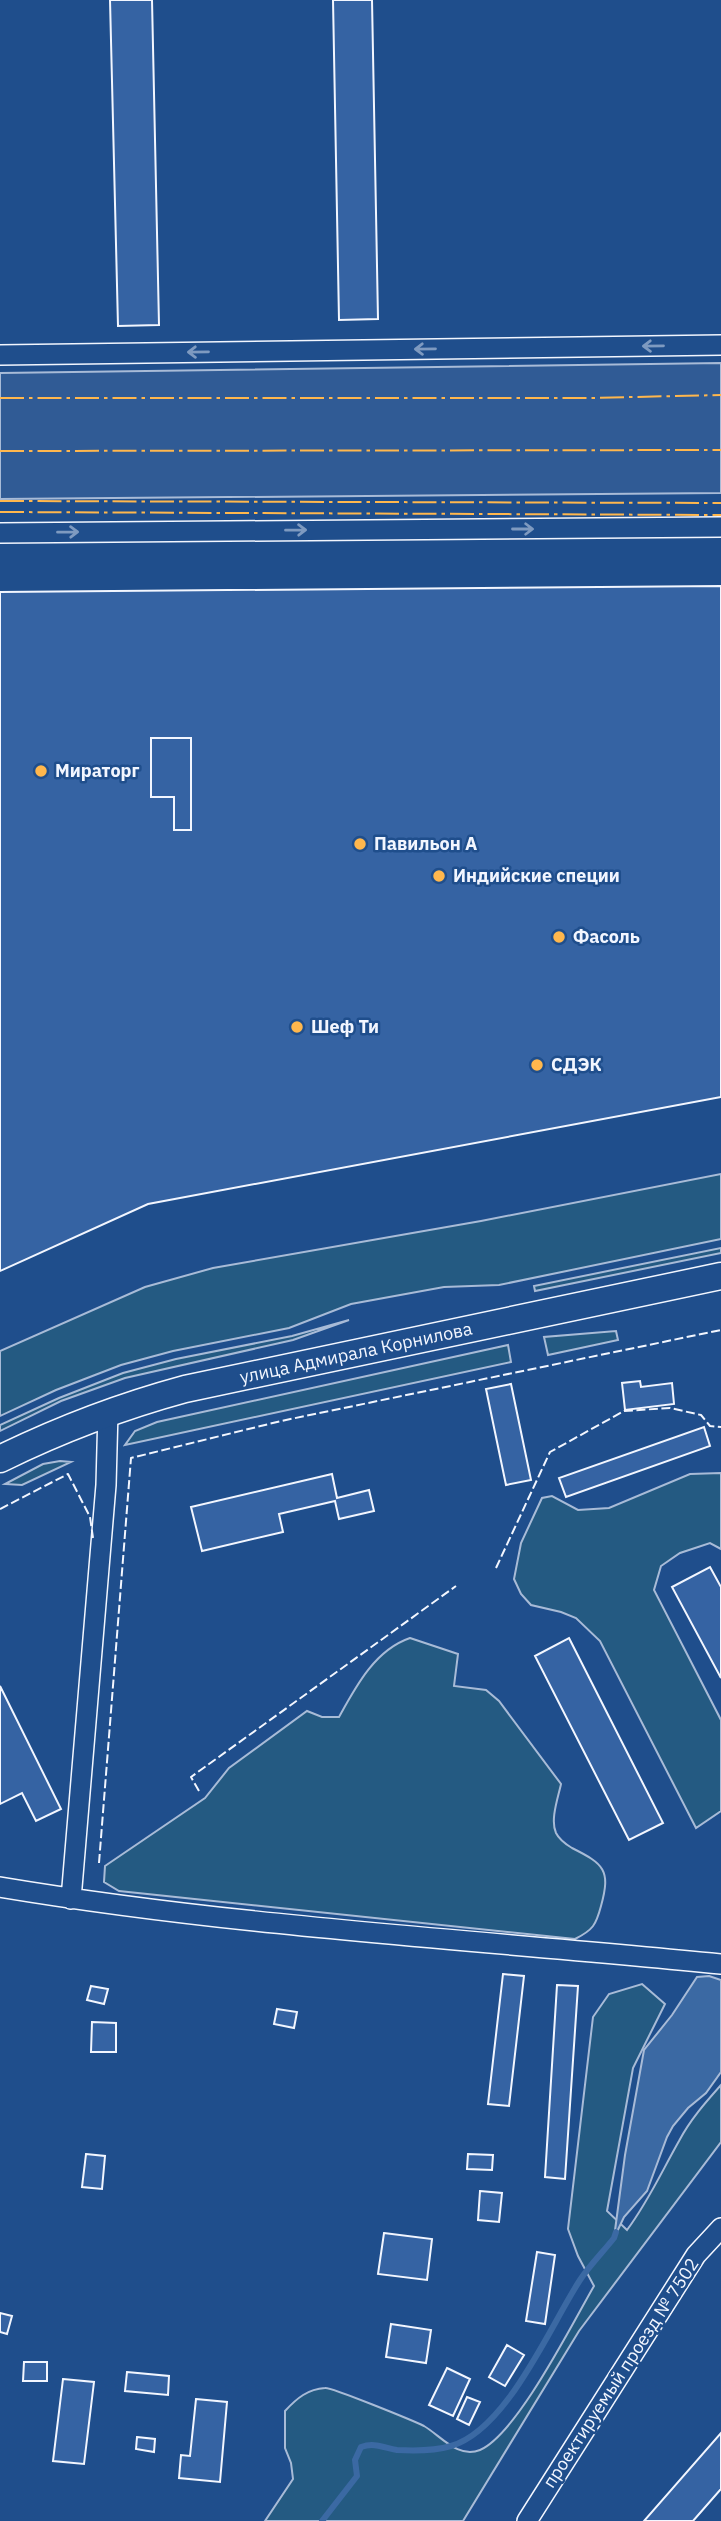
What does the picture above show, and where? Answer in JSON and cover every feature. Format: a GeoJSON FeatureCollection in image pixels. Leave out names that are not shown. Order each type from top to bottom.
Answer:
{"type":"FeatureCollection","features":[{"type":"Feature","properties":{"kind":"main road","name":"улица Адмирала Корнилова"},"geometry":{"type":"LineString","coordinates":[[0,1459],[108,1411],[210,1383],[721,1276]]}},
{"type":"Feature","properties":{"kind":"street"},"geometry":{"type":"LineString","coordinates":[[0,355],[721,345]]}},
{"type":"Feature","properties":{"kind":"street"},"geometry":{"type":"LineString","coordinates":[[0,533],[721,527]]}},
{"type":"Feature","properties":{"kind":"street"},"geometry":{"type":"LineString","coordinates":[[71,1899],[106,1485],[108,1411]]}},
{"type":"Feature","properties":{"kind":"street"},"geometry":{"type":"LineString","coordinates":[[0,1887],[71,1899],[328,1929],[721,1965]]}},
{"type":"Feature","properties":{"kind":"street","name":"проектируемый проезд № 7502"},"geometry":{"type":"LineString","coordinates":[[527,2521],[695,2255],[721,2228]]}},
{"type":"Feature","properties":{"kind":"shaded area"},"geometry":{"type":"Polygon","coordinates":[[[721,363],[721,493],[0,499],[0,373],[721,363]]]}},
{"type":"Feature","properties":{"kind":"shaded area"},"geometry":{"type":"Polygon","coordinates":[[[721,1174],[721,1239],[499,1285],[444,1287],[351,1304],[289,1328],[173,1351],[121,1365],[56,1390],[0,1416],[0,1351],[145,1287],[213,1268],[481,1221],[721,1174]]]}},
{"type":"Feature","properties":{"kind":"shaded area"},"geometry":{"type":"Polygon","coordinates":[[[721,1248],[721,1253],[535,1291],[534,1286],[721,1248]]]}},
{"type":"Feature","properties":{"kind":"shaded area"},"geometry":{"type":"Polygon","coordinates":[[[349,1320],[293,1340],[125,1378],[61,1401],[0,1431],[0,1425],[123,1373],[176,1359],[292,1336],[349,1320]]]}},
{"type":"Feature","properties":{"kind":"shaded area"},"geometry":{"type":"Polygon","coordinates":[[[616,1331],[618,1340],[548,1355],[544,1337],[616,1331]]]}},
{"type":"Feature","properties":{"kind":"shaded area"},"geometry":{"type":"Polygon","coordinates":[[[508,1345],[511,1362],[125,1445],[135,1431],[157,1422],[508,1345]]]}},
{"type":"Feature","properties":{"kind":"shaded area"},"geometry":{"type":"Polygon","coordinates":[[[71,1462],[22,1485],[5,1484],[43,1464],[71,1462]]]}},
{"type":"Feature","properties":{"kind":"shaded area"},"geometry":{"type":"Polygon","coordinates":[[[721,1473],[721,1549],[710,1543],[680,1553],[661,1566],[654,1590],[721,1720],[721,1811],[696,1828],[600,1641],[576,1618],[531,1605],[521,1594],[514,1579],[521,1543],[542,1498],[552,1496],[578,1510],[609,1508],[690,1474],[721,1473]]]}},
{"type":"Feature","properties":{"kind":"shaded area"},"geometry":{"type":"Polygon","coordinates":[[[410,1638],[458,1654],[454,1686],[486,1690],[499,1701],[561,1784],[554,1815],[556,1833],[561,1840],[598,1864],[605,1876],[599,1913],[586,1933],[575,1939],[119,1891],[104,1882],[105,1866],[205,1798],[229,1768],[307,1711],[322,1717],[339,1717],[368,1670],[387,1651],[410,1638]]]}},
{"type":"Feature","properties":{"kind":"shaded area"},"geometry":{"type":"Polygon","coordinates":[[[709,1976],[721,1980],[721,2072],[706,2093],[688,2108],[673,2126],[647,2191],[624,2217],[614,2238],[625,2155],[644,2050],[697,1977],[709,1976]]]}},
{"type":"Feature","properties":{"kind":"shaded area"},"geometry":{"type":"Polygon","coordinates":[[[642,1984],[665,2004],[633,2068],[607,2211],[627,2230],[688,2126],[721,2085],[721,2142],[579,2331],[463,2521],[265,2521],[293,2479],[285,2448],[285,2411],[308,2392],[325,2388],[342,2393],[424,2426],[457,2449],[472,2452],[495,2440],[527,2401],[594,2286],[578,2256],[568,2229],[593,2017],[609,1994],[642,1984]]]}},
{"type":"Feature","properties":{"kind":"building"},"geometry":{"type":"Polygon","coordinates":[[[110,0],[152,0],[159,325],[118,326],[110,0]]]}},
{"type":"Feature","properties":{"kind":"building"},"geometry":{"type":"Polygon","coordinates":[[[333,0],[372,0],[378,319],[339,320],[333,0]]]}},
{"type":"Feature","properties":{"kind":"building","name":"Павильон А"},"geometry":{"type":"Polygon","coordinates":[[[721,586],[721,1097],[148,1204],[0,1271],[0,592],[721,586]]]}},
{"type":"Feature","properties":{"kind":"building"},"geometry":{"type":"Polygon","coordinates":[[[151,738],[191,738],[191,830],[174,830],[174,797],[151,797],[151,738]]]}},
{"type":"Feature","properties":{"kind":"building"},"geometry":{"type":"Polygon","coordinates":[[[640,1381],[641,1387],[672,1383],[674,1404],[625,1410],[622,1383],[640,1381]]]}},
{"type":"Feature","properties":{"kind":"building"},"geometry":{"type":"Polygon","coordinates":[[[511,1384],[531,1480],[506,1485],[486,1389],[511,1384]]]}},
{"type":"Feature","properties":{"kind":"building"},"geometry":{"type":"Polygon","coordinates":[[[704,1427],[710,1446],[566,1497],[559,1478],[704,1427]]]}},
{"type":"Feature","properties":{"kind":"building"},"geometry":{"type":"Polygon","coordinates":[[[332,1474],[337,1498],[369,1490],[374,1511],[339,1519],[335,1501],[279,1514],[283,1532],[202,1551],[191,1507],[332,1474]]]}},
{"type":"Feature","properties":{"kind":"building"},"geometry":{"type":"Polygon","coordinates":[[[710,1567],[721,1587],[721,1678],[672,1587],[710,1567]]]}},
{"type":"Feature","properties":{"kind":"building"},"geometry":{"type":"Polygon","coordinates":[[[569,1638],[663,1823],[629,1840],[535,1656],[569,1638]]]}},
{"type":"Feature","properties":{"kind":"building"},"geometry":{"type":"Polygon","coordinates":[[[0,1686],[61,1809],[36,1821],[22,1793],[0,1804],[0,1686]]]}},
{"type":"Feature","properties":{"kind":"building"},"geometry":{"type":"Polygon","coordinates":[[[503,1974],[524,1976],[509,2106],[488,2104],[503,1974]]]}},
{"type":"Feature","properties":{"kind":"building"},"geometry":{"type":"Polygon","coordinates":[[[557,1985],[578,1986],[565,2179],[545,2177],[557,1985]]]}},
{"type":"Feature","properties":{"kind":"building"},"geometry":{"type":"Polygon","coordinates":[[[91,1986],[108,1989],[104,2004],[87,2000],[91,1986]]]}},
{"type":"Feature","properties":{"kind":"building"},"geometry":{"type":"Polygon","coordinates":[[[277,2009],[297,2012],[294,2028],[274,2024],[277,2009]]]}},
{"type":"Feature","properties":{"kind":"building"},"geometry":{"type":"Polygon","coordinates":[[[92,2022],[116,2023],[116,2052],[91,2052],[92,2022]]]}},
{"type":"Feature","properties":{"kind":"building"},"geometry":{"type":"Polygon","coordinates":[[[86,2154],[105,2156],[102,2189],[82,2187],[86,2154]]]}},
{"type":"Feature","properties":{"kind":"building"},"geometry":{"type":"Polygon","coordinates":[[[468,2154],[493,2155],[492,2170],[467,2169],[468,2154]]]}},
{"type":"Feature","properties":{"kind":"building"},"geometry":{"type":"Polygon","coordinates":[[[480,2191],[502,2193],[499,2222],[478,2220],[480,2191]]]}},
{"type":"Feature","properties":{"kind":"building"},"geometry":{"type":"Polygon","coordinates":[[[384,2233],[432,2239],[427,2280],[378,2274],[384,2233]]]}},
{"type":"Feature","properties":{"kind":"building"},"geometry":{"type":"Polygon","coordinates":[[[537,2252],[555,2255],[545,2324],[526,2321],[537,2252]]]}},
{"type":"Feature","properties":{"kind":"building"},"geometry":{"type":"Polygon","coordinates":[[[0,2313],[12,2316],[7,2334],[0,2332],[0,2313]]]}},
{"type":"Feature","properties":{"kind":"building"},"geometry":{"type":"Polygon","coordinates":[[[391,2324],[431,2330],[426,2363],[386,2357],[391,2324]]]}},
{"type":"Feature","properties":{"kind":"building"},"geometry":{"type":"Polygon","coordinates":[[[507,2345],[524,2355],[505,2386],[489,2377],[507,2345]]]}},
{"type":"Feature","properties":{"kind":"building"},"geometry":{"type":"Polygon","coordinates":[[[24,2362],[47,2362],[47,2381],[23,2381],[24,2362]]]}},
{"type":"Feature","properties":{"kind":"building"},"geometry":{"type":"Polygon","coordinates":[[[447,2368],[470,2379],[453,2416],[429,2405],[447,2368]]]}},
{"type":"Feature","properties":{"kind":"building"},"geometry":{"type":"Polygon","coordinates":[[[127,2372],[169,2376],[168,2395],[125,2391],[127,2372]]]}},
{"type":"Feature","properties":{"kind":"building"},"geometry":{"type":"Polygon","coordinates":[[[63,2379],[94,2382],[84,2464],[53,2461],[63,2379]]]}},
{"type":"Feature","properties":{"kind":"building"},"geometry":{"type":"Polygon","coordinates":[[[467,2397],[480,2402],[469,2425],[457,2419],[467,2397]]]}},
{"type":"Feature","properties":{"kind":"building"},"geometry":{"type":"Polygon","coordinates":[[[196,2399],[227,2402],[220,2482],[179,2478],[181,2455],[190,2456],[196,2399]]]}},
{"type":"Feature","properties":{"kind":"building"},"geometry":{"type":"Polygon","coordinates":[[[721,2433],[721,2489],[693,2521],[644,2521],[721,2433]]]}},
{"type":"Feature","properties":{"kind":"building"},"geometry":{"type":"Polygon","coordinates":[[[137,2437],[155,2439],[154,2452],[136,2449],[137,2437]]]}},
{"type":"Feature","properties":{"kind":"waterway"},"geometry":{"type":"LineString","coordinates":[[322,2521],[357,2476],[355,2460],[361,2447],[375,2445],[410,2451],[444,2448],[471,2436],[491,2420],[525,2374],[580,2280],[616,2232]]}},
{"type":"Feature","properties":{"kind":"fence"},"geometry":{"type":"LineString","coordinates":[[99,1863],[131,1458],[281,1421],[721,1330]]}},
{"type":"Feature","properties":{"kind":"fence"},"geometry":{"type":"LineString","coordinates":[[496,1568],[550,1452],[624,1411],[670,1408],[701,1415],[710,1426],[721,1427]]}},
{"type":"Feature","properties":{"kind":"fence"},"geometry":{"type":"LineString","coordinates":[[0,1509],[68,1474],[90,1517],[93,1538]]}},
{"type":"Feature","properties":{"kind":"fence"},"geometry":{"type":"LineString","coordinates":[[199,1791],[191,1777],[456,1586]]}},
{"type":"Feature","properties":{"kind":"power"},"geometry":{"type":"LineString","coordinates":[[0,398],[590,398],[721,395]]}},
{"type":"Feature","properties":{"kind":"power"},"geometry":{"type":"LineString","coordinates":[[0,451],[721,450]]}},
{"type":"Feature","properties":{"kind":"power"},"geometry":{"type":"LineString","coordinates":[[0,501],[721,503]]}},
{"type":"Feature","properties":{"kind":"power"},"geometry":{"type":"LineString","coordinates":[[0,512],[721,515]]}},
{"type":"Feature","properties":{"kind":"place","name":"Мираторг"},"geometry":{"type":"Point","coordinates":[41,771]}},
{"type":"Feature","properties":{"kind":"place","name":"Павильон А"},"geometry":{"type":"Point","coordinates":[360,844]}},
{"type":"Feature","properties":{"kind":"place","name":"Индийские специи"},"geometry":{"type":"Point","coordinates":[439,876]}},
{"type":"Feature","properties":{"kind":"place","name":"Фасоль"},"geometry":{"type":"Point","coordinates":[559,937]}},
{"type":"Feature","properties":{"kind":"place","name":"Шеф Ти"},"geometry":{"type":"Point","coordinates":[297,1027]}},
{"type":"Feature","properties":{"kind":"place","name":"СДЭК"},"geometry":{"type":"Point","coordinates":[537,1065]}}]}
